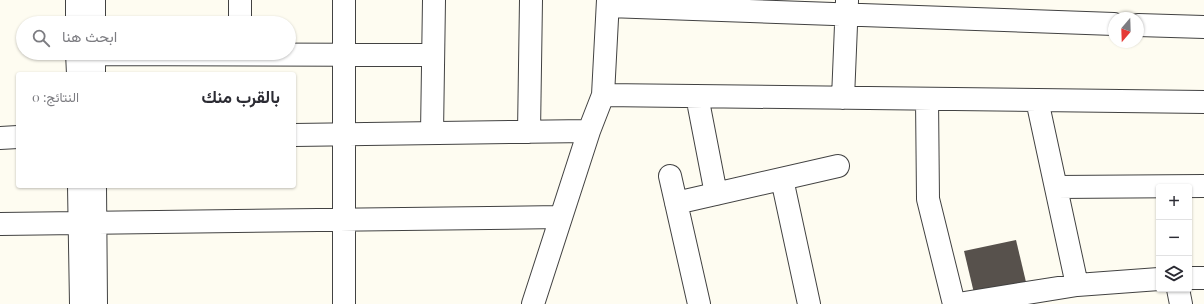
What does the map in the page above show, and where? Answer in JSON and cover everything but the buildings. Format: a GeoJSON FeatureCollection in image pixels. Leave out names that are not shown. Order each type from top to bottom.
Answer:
{"type":"FeatureCollection","features":[{"type":"Feature","properties":{"kind":"street"},"geometry":{"type":"LineString","coordinates":[[77,0],[77,16]]}},
{"type":"Feature","properties":{"kind":"street"},"geometry":{"type":"LineString","coordinates":[[94,0],[94,16]]}},
{"type":"Feature","properties":{"kind":"street"},"geometry":{"type":"LineString","coordinates":[[240,0],[240,16]]}},
{"type":"Feature","properties":{"kind":"street"},"geometry":{"type":"LineString","coordinates":[[344,0],[344,304]]}},
{"type":"Feature","properties":{"kind":"street"},"geometry":{"type":"LineString","coordinates":[[432,133],[434,0]]}},
{"type":"Feature","properties":{"kind":"street"},"geometry":{"type":"LineString","coordinates":[[530,132],[531,0]]}},
{"type":"Feature","properties":{"kind":"street"},"geometry":{"type":"LineString","coordinates":[[533,304],[589,131],[603,95],[608,3],[847,7],[1108,24]]}},
{"type":"Feature","properties":{"kind":"street"},"geometry":{"type":"LineString","coordinates":[[843,98],[847,7]]}},
{"type":"Feature","properties":{"kind":"street"},"geometry":{"type":"LineString","coordinates":[[1144,25],[1204,27]]}},
{"type":"Feature","properties":{"kind":"street"},"geometry":{"type":"LineString","coordinates":[[296,54],[433,55]]}},
{"type":"Feature","properties":{"kind":"street"},"geometry":{"type":"LineString","coordinates":[[603,95],[1204,102]]}},
{"type":"Feature","properties":{"kind":"street"},"geometry":{"type":"LineString","coordinates":[[697,96],[716,194]]}},
{"type":"Feature","properties":{"kind":"street"},"geometry":{"type":"LineString","coordinates":[[927,99],[928,199],[954,304]]}},
{"type":"Feature","properties":{"kind":"street"},"geometry":{"type":"LineString","coordinates":[[1037,100],[1077,285]]}},
{"type":"Feature","properties":{"kind":"street"},"geometry":{"type":"LineString","coordinates":[[296,134],[589,131]]}},
{"type":"Feature","properties":{"kind":"street"},"geometry":{"type":"LineString","coordinates":[[0,138],[16,137]]}},
{"type":"Feature","properties":{"kind":"street"},"geometry":{"type":"LineString","coordinates":[[676,203],[838,166]]}},
{"type":"Feature","properties":{"kind":"street"},"geometry":{"type":"LineString","coordinates":[[670,176],[699,304]]}},
{"type":"Feature","properties":{"kind":"street"},"geometry":{"type":"LineString","coordinates":[[782,179],[809,304]]}},
{"type":"Feature","properties":{"kind":"street"},"geometry":{"type":"LineString","coordinates":[[1056,187],[1204,186]]}},
{"type":"Feature","properties":{"kind":"street"},"geometry":{"type":"LineString","coordinates":[[79,188],[88,223],[96,304]]}},
{"type":"Feature","properties":{"kind":"street"},"geometry":{"type":"LineString","coordinates":[[81,304],[88,223],[95,188]]}},
{"type":"Feature","properties":{"kind":"street"},"geometry":{"type":"LineString","coordinates":[[0,224],[561,217]]}},
{"type":"Feature","properties":{"kind":"street"},"geometry":{"type":"LineString","coordinates":[[1192,278],[1204,278]]}},
{"type":"Feature","properties":{"kind":"street"},"geometry":{"type":"LineString","coordinates":[[958,304],[1077,285],[1156,279]]}},
{"type":"Feature","properties":{"kind":"street"},"geometry":{"type":"LineString","coordinates":[[1179,292],[1181,304]]}}]}
